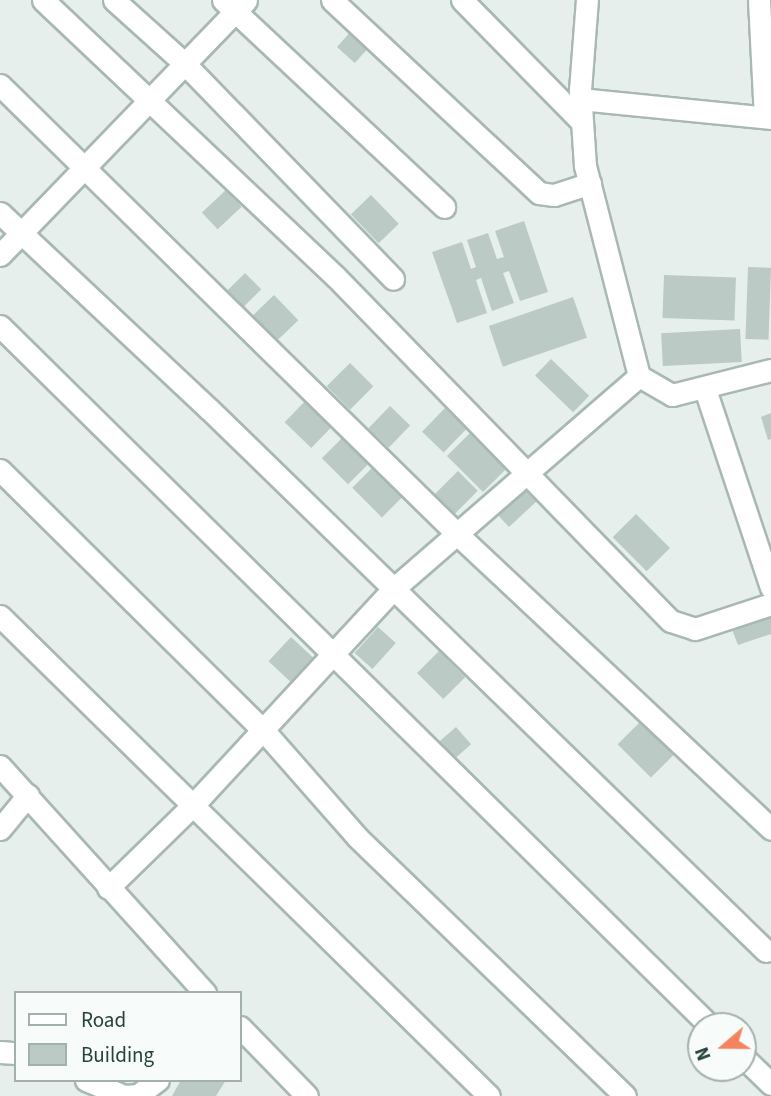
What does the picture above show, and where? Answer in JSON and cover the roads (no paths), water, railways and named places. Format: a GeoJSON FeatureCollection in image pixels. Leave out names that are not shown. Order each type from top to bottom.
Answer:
{"type":"FeatureCollection","features":[{"type":"Feature","properties":{"kind":"street"},"geometry":{"type":"LineString","coordinates":[[43,0],[337,277],[681,628],[695,629],[771,604]]}},
{"type":"Feature","properties":{"kind":"street"},"geometry":{"type":"LineString","coordinates":[[114,0],[185,64],[393,279]]}},
{"type":"Feature","properties":{"kind":"street"},"geometry":{"type":"LineString","coordinates":[[332,0],[539,193],[554,195],[590,183]]}},
{"type":"Feature","properties":{"kind":"street"},"geometry":{"type":"LineString","coordinates":[[462,0],[580,120]]}},
{"type":"Feature","properties":{"kind":"street"},"geometry":{"type":"LineString","coordinates":[[587,0],[580,120],[590,183],[639,376],[661,393],[705,389],[771,370]]}},
{"type":"Feature","properties":{"kind":"street"},"geometry":{"type":"LineString","coordinates":[[580,99],[768,118],[759,0]]}},
{"type":"Feature","properties":{"kind":"street"},"geometry":{"type":"LineString","coordinates":[[0,255],[185,64],[235,4],[444,206]]}},
{"type":"Feature","properties":{"kind":"street"},"geometry":{"type":"LineString","coordinates":[[0,85],[88,166],[455,532],[758,822],[771,829]]}},
{"type":"Feature","properties":{"kind":"street"},"geometry":{"type":"LineString","coordinates":[[0,213],[209,409],[766,951]]}},
{"type":"Feature","properties":{"kind":"street"},"geometry":{"type":"LineString","coordinates":[[0,327],[330,656],[696,1012]]}},
{"type":"Feature","properties":{"kind":"street"},"geometry":{"type":"LineString","coordinates":[[108,888],[264,731],[392,590],[455,532],[639,376]]}},
{"type":"Feature","properties":{"kind":"street"},"geometry":{"type":"LineString","coordinates":[[705,389],[771,587]]}},
{"type":"Feature","properties":{"kind":"street"},"geometry":{"type":"LineString","coordinates":[[0,470],[264,731],[358,838],[625,1096]]}},
{"type":"Feature","properties":{"kind":"street"},"geometry":{"type":"LineString","coordinates":[[0,616],[195,803],[489,1096]]}},
{"type":"Feature","properties":{"kind":"street"},"geometry":{"type":"LineString","coordinates":[[0,766],[203,991]]}},
{"type":"Feature","properties":{"kind":"street"},"geometry":{"type":"LineString","coordinates":[[0,829],[28,796]]}},
{"type":"Feature","properties":{"kind":"street"},"geometry":{"type":"LineString","coordinates":[[242,1029],[307,1096]]}},
{"type":"Feature","properties":{"kind":"street"},"geometry":{"type":"LineString","coordinates":[[757,1072],[771,1086],[764,1096]]}},
{"type":"Feature","properties":{"kind":"street"},"geometry":{"type":"LineString","coordinates":[[91,1082],[124,1096],[138,1095],[155,1082]]}}]}
